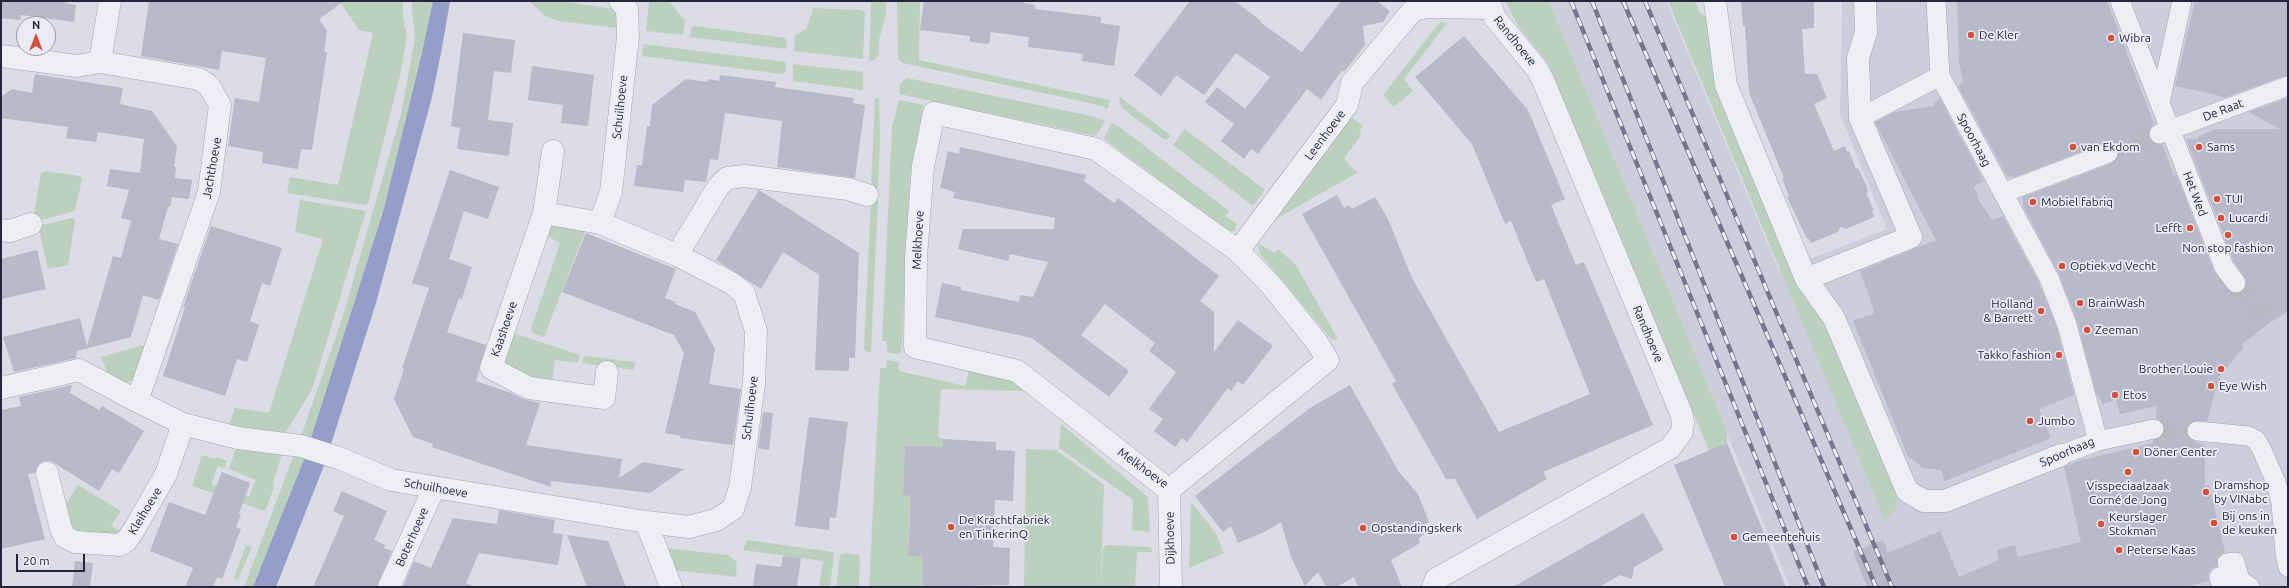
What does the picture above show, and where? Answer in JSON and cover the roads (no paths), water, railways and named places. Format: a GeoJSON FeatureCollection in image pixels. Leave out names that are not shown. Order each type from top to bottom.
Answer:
{"type":"FeatureCollection","features":[{"type":"Feature","properties":{"kind":"street"},"geometry":{"type":"LineString","coordinates":[[100,62],[110,1]]}},
{"type":"Feature","properties":{"kind":"street","name":"Schuilhoeve"},"geometry":{"type":"LineString","coordinates":[[600,222],[611,192],[628,37],[627,9],[620,1]]}},
{"type":"Feature","properties":{"kind":"street","name":"Spoorhaag"},"geometry":{"type":"LineString","coordinates":[[1715,1],[1726,85],[1806,279],[1834,318],[1903,486],[1912,496],[1931,502],[1945,501],[2060,455],[2103,445],[2067,325],[2052,285],[1940,76],[1936,1]]}},
{"type":"Feature","properties":{"kind":"street"},"geometry":{"type":"LineString","coordinates":[[1806,279],[1911,238],[1860,118],[1858,58],[1866,32],[1865,1]]}},
{"type":"Feature","properties":{"kind":"street","name":"Het Wed"},"geometry":{"type":"LineString","coordinates":[[2120,1],[2160,102],[2164,132],[2224,267],[2236,283]]}},
{"type":"Feature","properties":{"kind":"street"},"geometry":{"type":"LineString","coordinates":[[2160,102],[2182,1]]}},
{"type":"Feature","properties":{"kind":"street","name":"Randhoeve"},"geometry":{"type":"LineString","coordinates":[[1428,4],[1489,4],[1495,18],[1537,68],[1681,413],[1683,422],[1682,432],[1670,448],[1460,567],[1436,579],[1433,587]]}},
{"type":"Feature","properties":{"kind":"street","name":"Leenhoeve"},"geometry":{"type":"LineString","coordinates":[[1238,251],[1347,105],[1352,83],[1413,10],[1428,4]]}},
{"type":"Feature","properties":{"kind":"street","name":"Jachthoeve"},"geometry":{"type":"LineString","coordinates":[[1,56],[76,66],[100,62],[199,79],[209,86],[220,105],[209,192],[138,401]]}},
{"type":"Feature","properties":{"kind":"street"},"geometry":{"type":"LineString","coordinates":[[1860,118],[1940,76]]}},
{"type":"Feature","properties":{"kind":"street","name":"De Raat"},"geometry":{"type":"LineString","coordinates":[[2164,132],[2288,86]]}},
{"type":"Feature","properties":{"kind":"street","name":"Melkhoeve"},"geometry":{"type":"LineString","coordinates":[[934,113],[1096,149],[1238,251],[1271,285],[1316,341],[1328,360],[1169,490],[1017,371],[915,347],[916,257],[922,166],[934,113]]}},
{"type":"Feature","properties":{"kind":"street","name":"Kaashoeve"},"geometry":{"type":"LineString","coordinates":[[553,150],[544,213],[491,368],[529,388],[604,398],[607,372]]}},
{"type":"Feature","properties":{"kind":"street"},"geometry":{"type":"LineString","coordinates":[[2003,193],[2108,153]]}},
{"type":"Feature","properties":{"kind":"street"},"geometry":{"type":"LineString","coordinates":[[677,256],[718,187],[727,178],[745,176],[848,189],[868,195]]}},
{"type":"Feature","properties":{"kind":"street","name":"Schuilhoeve"},"geometry":{"type":"LineString","coordinates":[[183,424],[238,438],[301,446],[338,458],[391,480],[434,488],[646,522],[689,527],[716,520],[733,509],[740,487],[754,384],[756,331],[744,293],[731,283],[677,256],[600,222],[544,213]]}},
{"type":"Feature","properties":{"kind":"street"},"geometry":{"type":"LineString","coordinates":[[1,230],[10,231],[31,224]]}},
{"type":"Feature","properties":{"kind":"street"},"geometry":{"type":"LineString","coordinates":[[1,388],[79,370],[183,424]]}},
{"type":"Feature","properties":{"kind":"street","name":"Kleihoeve"},"geometry":{"type":"LineString","coordinates":[[46,473],[61,529],[65,537],[75,542],[120,545],[127,540],[135,528],[166,474],[183,424]]}},
{"type":"Feature","properties":{"kind":"street"},"geometry":{"type":"LineString","coordinates":[[2103,445],[2154,429]]}},
{"type":"Feature","properties":{"kind":"street"},"geometry":{"type":"LineString","coordinates":[[2197,430],[2248,436],[2256,440],[2276,482],[2281,502],[2285,553],[2288,567]]}},
{"type":"Feature","properties":{"kind":"street","name":"Boterhoeve"},"geometry":{"type":"LineString","coordinates":[[389,587],[434,488]]}},
{"type":"Feature","properties":{"kind":"street","name":"Dijkhoeve"},"geometry":{"type":"LineString","coordinates":[[1169,490],[1171,587]]}},
{"type":"Feature","properties":{"kind":"street"},"geometry":{"type":"LineString","coordinates":[[646,522],[671,587]]}},
{"type":"Feature","properties":{"kind":"street"},"geometry":{"type":"LineString","coordinates":[[2223,570],[2221,584],[2245,583]]}},
{"type":"Feature","properties":{"kind":"water"},"geometry":{"type":"Polygon","coordinates":[[[433,1],[450,1],[442,48],[432,97],[376,303],[325,463],[276,587],[253,587],[305,457],[383,212],[421,57],[433,1]]]}},
{"type":"Feature","properties":{"kind":"tunnel"},"geometry":{"type":"LineString","coordinates":[[2108,153],[2158,134]]}},
{"type":"Feature","properties":{"kind":"tunnel"},"geometry":{"type":"LineString","coordinates":[[2236,283],[2262,316]]}},
{"type":"Feature","properties":{"kind":"tunnel"},"geometry":{"type":"LineString","coordinates":[[2154,429],[2197,431]]}},
{"type":"Feature","properties":{"kind":"railway"},"geometry":{"type":"LineString","coordinates":[[1571,1],[1808,587]]}},
{"type":"Feature","properties":{"kind":"railway"},"geometry":{"type":"LineString","coordinates":[[1592,1],[1824,587]]}},
{"type":"Feature","properties":{"kind":"railway"},"geometry":{"type":"LineString","coordinates":[[1623,1],[1876,587]]}},
{"type":"Feature","properties":{"kind":"railway"},"geometry":{"type":"LineString","coordinates":[[1645,1],[1892,587]]}},
{"type":"Feature","properties":{"kind":"place","name":"De Kler"},"geometry":{"type":"Point","coordinates":[1971,35]}},
{"type":"Feature","properties":{"kind":"place","name":"Wibra"},"geometry":{"type":"Point","coordinates":[2111,38]}},
{"type":"Feature","properties":{"kind":"place","name":"van Ekdom"},"geometry":{"type":"Point","coordinates":[2073,147]}},
{"type":"Feature","properties":{"kind":"place","name":"Sams"},"geometry":{"type":"Point","coordinates":[2199,147]}},
{"type":"Feature","properties":{"kind":"place","name":"TUI"},"geometry":{"type":"Point","coordinates":[2217,199]}},
{"type":"Feature","properties":{"kind":"place","name":"Mobiel fabriq"},"geometry":{"type":"Point","coordinates":[2033,202]}},
{"type":"Feature","properties":{"kind":"place","name":"Lucardi"},"geometry":{"type":"Point","coordinates":[2221,218]}},
{"type":"Feature","properties":{"kind":"place","name":"Lefft"},"geometry":{"type":"Point","coordinates":[2190,228]}},
{"type":"Feature","properties":{"kind":"place","name":"Non stop fashion"},"geometry":{"type":"Point","coordinates":[2228,235]}},
{"type":"Feature","properties":{"kind":"place","name":"Optiek vd Vecht"},"geometry":{"type":"Point","coordinates":[2062,266]}},
{"type":"Feature","properties":{"kind":"place","name":"BrainWash"},"geometry":{"type":"Point","coordinates":[2080,303]}},
{"type":"Feature","properties":{"kind":"place","name":"Holland & Barrett"},"geometry":{"type":"Point","coordinates":[2041,311]}},
{"type":"Feature","properties":{"kind":"place","name":"Zeeman"},"geometry":{"type":"Point","coordinates":[2087,330]}},
{"type":"Feature","properties":{"kind":"place","name":"Takko fashion"},"geometry":{"type":"Point","coordinates":[2059,355]}},
{"type":"Feature","properties":{"kind":"place","name":"Brother Louie"},"geometry":{"type":"Point","coordinates":[2221,369]}},
{"type":"Feature","properties":{"kind":"place","name":"Eye Wish"},"geometry":{"type":"Point","coordinates":[2211,386]}},
{"type":"Feature","properties":{"kind":"place","name":"Etos"},"geometry":{"type":"Point","coordinates":[2115,395]}},
{"type":"Feature","properties":{"kind":"place","name":"Jumbo"},"geometry":{"type":"Point","coordinates":[2030,421]}},
{"type":"Feature","properties":{"kind":"place","name":"Döner Center"},"geometry":{"type":"Point","coordinates":[2136,452]}},
{"type":"Feature","properties":{"kind":"place","name":"Visspeciaalzaak Corné de Jong"},"geometry":{"type":"Point","coordinates":[2128,472]}},
{"type":"Feature","properties":{"kind":"place","name":"Dramshop by VINabc"},"geometry":{"type":"Point","coordinates":[2206,492]}},
{"type":"Feature","properties":{"kind":"place","name":"Bij ons in de keuken"},"geometry":{"type":"Point","coordinates":[2214,523]}},
{"type":"Feature","properties":{"kind":"place","name":"Keurslager Stokman"},"geometry":{"type":"Point","coordinates":[2101,524]}},
{"type":"Feature","properties":{"kind":"place","name":"De Krachtfabriek en TinkerinQ"},"geometry":{"type":"Point","coordinates":[951,527]}},
{"type":"Feature","properties":{"kind":"place","name":"Opstandingskerk"},"geometry":{"type":"Point","coordinates":[1363,528]}},
{"type":"Feature","properties":{"kind":"place","name":"Gemeentehuis"},"geometry":{"type":"Point","coordinates":[1734,537]}},
{"type":"Feature","properties":{"kind":"place","name":"Peterse Kaas"},"geometry":{"type":"Point","coordinates":[2119,550]}}]}
